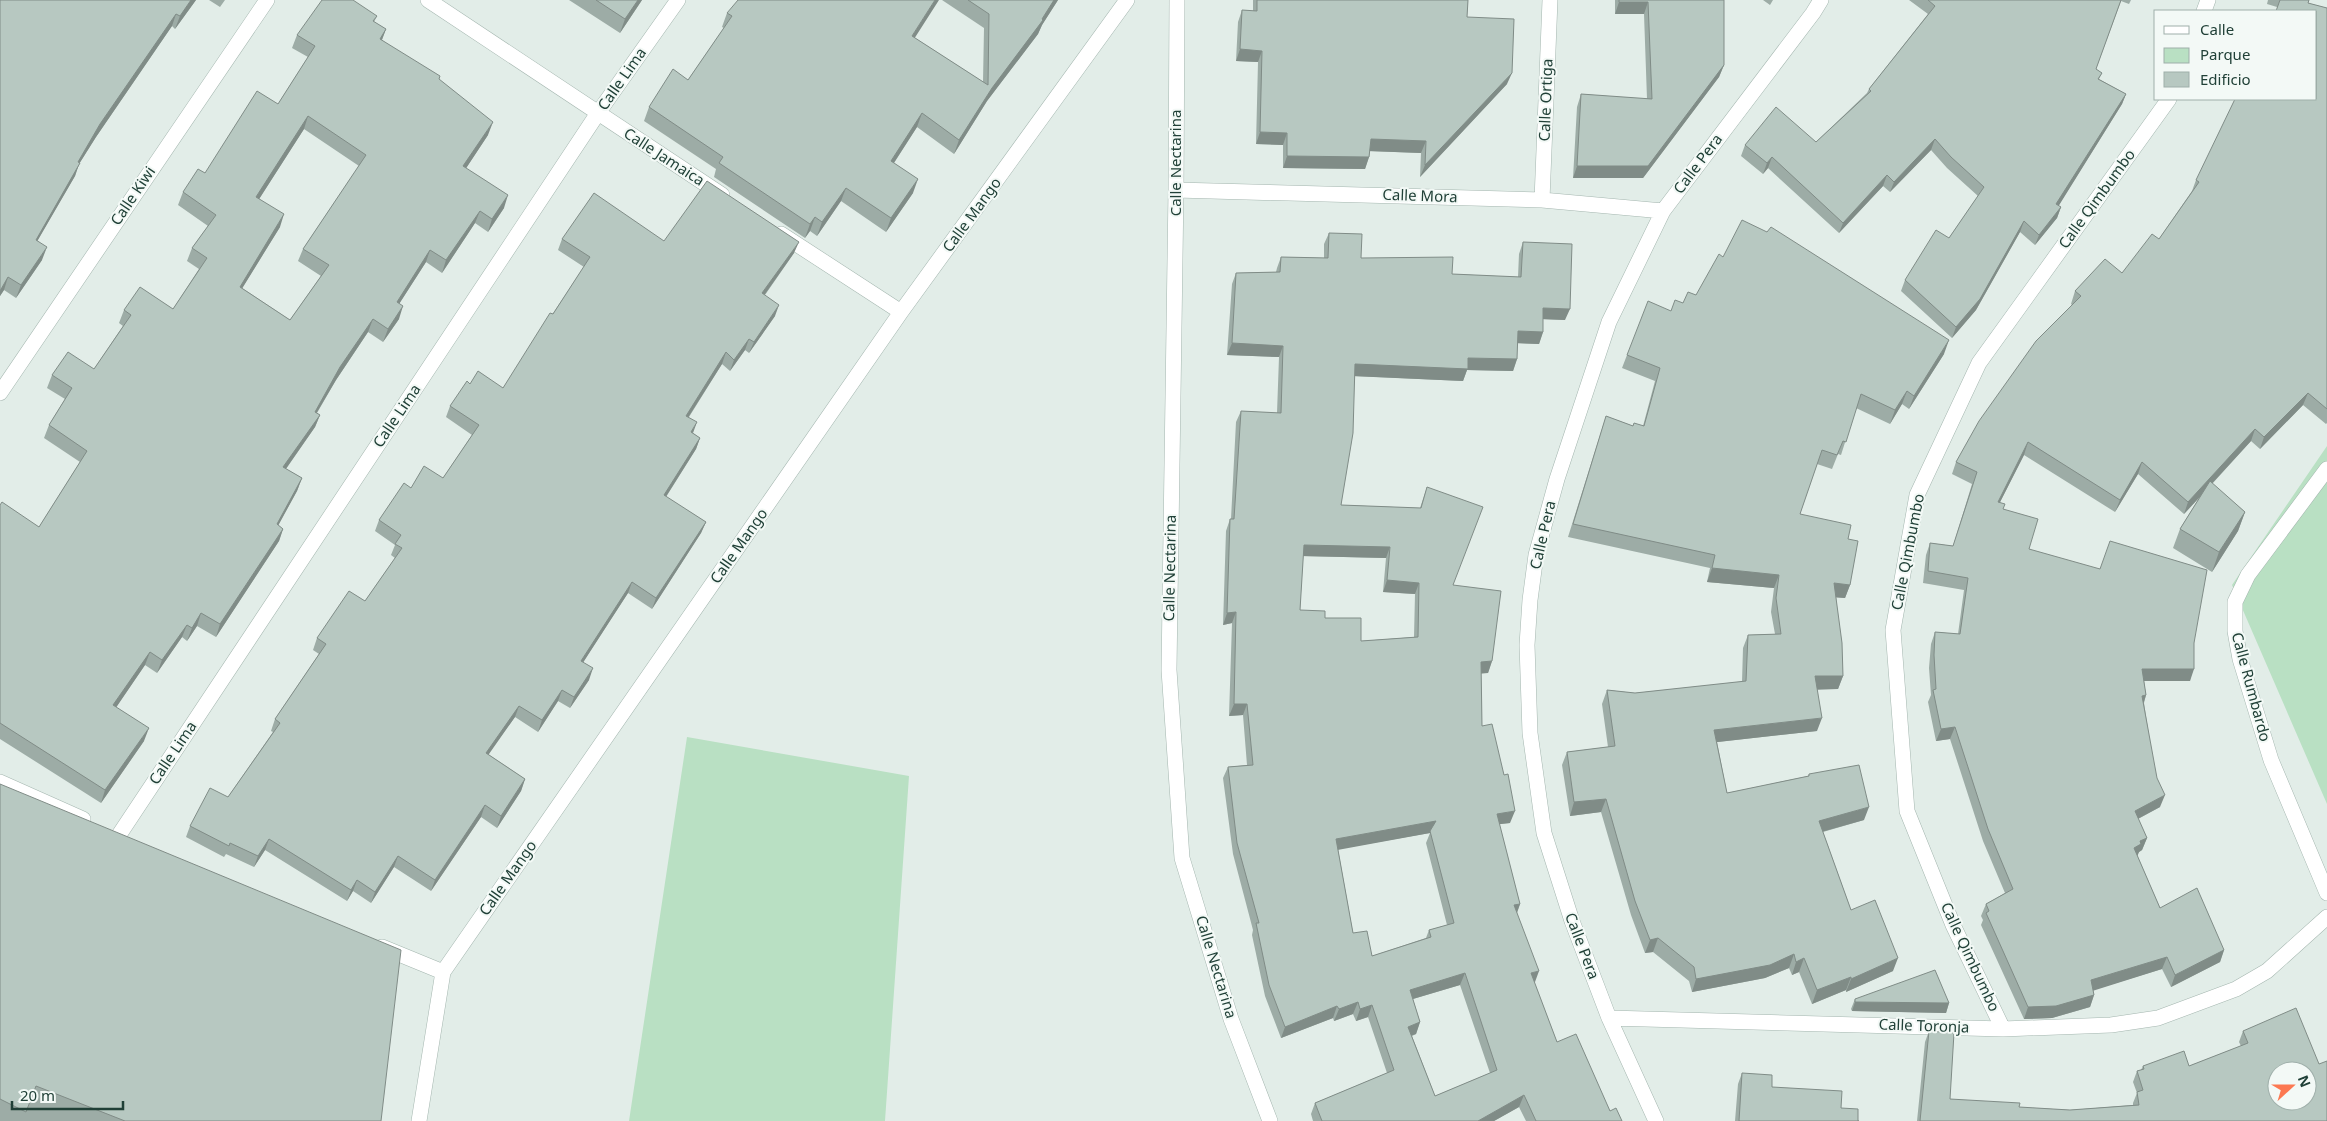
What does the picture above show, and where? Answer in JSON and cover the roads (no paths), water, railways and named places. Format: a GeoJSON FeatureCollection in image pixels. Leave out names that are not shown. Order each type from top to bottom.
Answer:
{"type":"FeatureCollection","features":[{"type":"Feature","properties":{"kind":"street","name":"Calle Kiwi"},"geometry":{"type":"LineString","coordinates":[[0,393],[267,0]]}},
{"type":"Feature","properties":{"kind":"street","name":"Calle Jamaica"},"geometry":{"type":"LineString","coordinates":[[428,0],[737,205]]}},
{"type":"Feature","properties":{"kind":"street","name":"Calle Lima"},"geometry":{"type":"LineString","coordinates":[[119,834],[598,113],[678,0]]}},
{"type":"Feature","properties":{"kind":"street","name":"Calle Mango"},"geometry":{"type":"LineString","coordinates":[[419,1121],[443,972],[901,312],[1127,0]]}},
{"type":"Feature","properties":{"kind":"street","name":"Calle Nectarina"},"geometry":{"type":"LineString","coordinates":[[1177,0],[1176,190],[1168,670],[1182,858],[1231,1019],[1270,1121]]}},
{"type":"Feature","properties":{"kind":"street","name":"Calle Ortiga"},"geometry":{"type":"LineString","coordinates":[[1542,200],[1550,0]]}},
{"type":"Feature","properties":{"kind":"street","name":"Calle Pera"},"geometry":{"type":"LineString","coordinates":[[1656,1121],[1609,1018],[1572,922],[1544,833],[1530,733],[1527,645],[1529,609],[1536,555],[1557,479],[1608,322],[1663,211],[1821,0]]}},
{"type":"Feature","properties":{"kind":"street","name":"Calle Qimbumbo"},"geometry":{"type":"LineString","coordinates":[[2004,1028],[1952,925],[1907,811],[1893,630],[1896,611],[1917,495],[1979,363],[2168,100]]}},
{"type":"Feature","properties":{"kind":"street","name":"Calle Mora"},"geometry":{"type":"LineString","coordinates":[[1176,190],[1542,200],[1663,211]]}},
{"type":"Feature","properties":{"kind":"street"},"geometry":{"type":"LineString","coordinates":[[770,226],[901,312]]}},
{"type":"Feature","properties":{"kind":"street","name":"Calle Rumbardo"},"geometry":{"type":"LineString","coordinates":[[2327,469],[2248,575],[2235,602],[2235,631],[2240,659],[2271,760],[2327,893]]}},
{"type":"Feature","properties":{"kind":"street"},"geometry":{"type":"LineString","coordinates":[[0,782],[137,842]]}},
{"type":"Feature","properties":{"kind":"street","name":"Calle Toronja"},"geometry":{"type":"LineString","coordinates":[[1609,1018],[2004,1028],[2111,1026],[2158,1018],[2203,1003],[2236,989],[2268,971],[2327,917]]}},
{"type":"Feature","properties":{"kind":"street"},"geometry":{"type":"LineString","coordinates":[[371,942],[443,972]]}}]}
